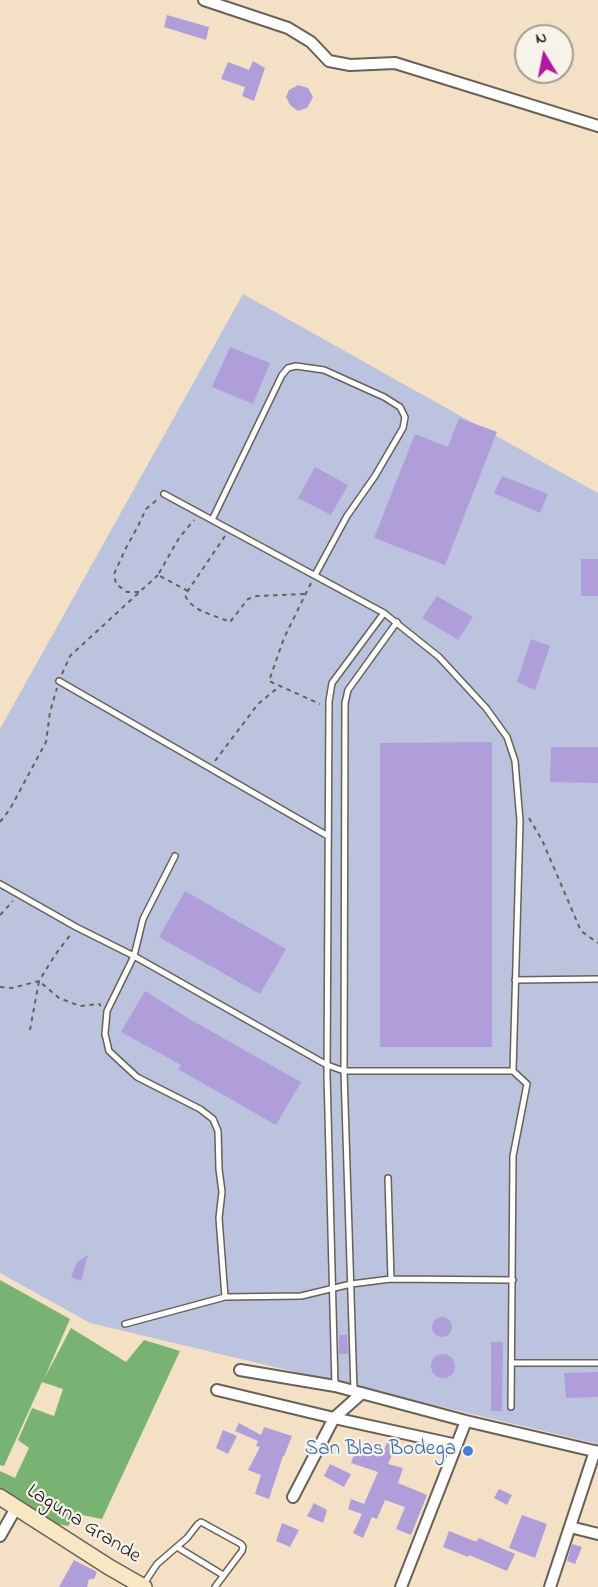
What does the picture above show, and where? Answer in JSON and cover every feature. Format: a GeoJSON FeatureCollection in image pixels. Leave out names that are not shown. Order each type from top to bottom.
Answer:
{"type":"FeatureCollection","features":[{"type":"Feature","properties":{"kind":"main road","name":"Laguna Grande"},"geometry":{"type":"LineString","coordinates":[[0,1497],[143,1587]]}},
{"type":"Feature","properties":{"kind":"street"},"geometry":{"type":"LineString","coordinates":[[204,0],[288,28],[310,42],[329,60],[350,65],[395,63],[598,126]]}},
{"type":"Feature","properties":{"kind":"street"},"geometry":{"type":"LineString","coordinates":[[240,1370],[335,1386],[596,1452],[550,1587]]}},
{"type":"Feature","properties":{"kind":"street"},"geometry":{"type":"LineString","coordinates":[[217,1390],[457,1445]]}},
{"type":"Feature","properties":{"kind":"street"},"geometry":{"type":"LineString","coordinates":[[293,1497],[334,1418],[358,1392]]}},
{"type":"Feature","properties":{"kind":"street"},"geometry":{"type":"LineString","coordinates":[[400,1587],[466,1420]]}},
{"type":"Feature","properties":{"kind":"street"},"geometry":{"type":"LineString","coordinates":[[0,1536],[16,1508]]}},
{"type":"Feature","properties":{"kind":"street"},"geometry":{"type":"LineString","coordinates":[[570,1527],[598,1534]]}},
{"type":"Feature","properties":{"kind":"lane"},"geometry":{"type":"LineString","coordinates":[[212,520],[282,375],[288,368],[296,366],[324,370],[384,397],[400,407],[405,417],[404,428],[347,516],[315,576]]}},
{"type":"Feature","properties":{"kind":"lane"},"geometry":{"type":"LineString","coordinates":[[164,494],[397,622],[439,657],[486,708],[507,737],[515,761],[520,821],[513,1071]]}},
{"type":"Feature","properties":{"kind":"lane"},"geometry":{"type":"LineString","coordinates":[[335,1386],[327,1065],[329,708],[332,683],[384,613]]}},
{"type":"Feature","properties":{"kind":"lane"},"geometry":{"type":"LineString","coordinates":[[358,1392],[351,1284],[344,1071],[345,703],[348,690],[397,622]]}},
{"type":"Feature","properties":{"kind":"lane"},"geometry":{"type":"LineString","coordinates":[[59,681],[328,836]]}},
{"type":"Feature","properties":{"kind":"lane"},"geometry":{"type":"LineString","coordinates":[[175,856],[143,920],[134,956],[107,1011],[105,1034],[109,1051],[137,1077],[213,1119],[218,1131],[222,1192],[219,1218],[225,1297]]}},
{"type":"Feature","properties":{"kind":"lane"},"geometry":{"type":"LineString","coordinates":[[0,885],[134,956],[327,1065],[344,1071],[513,1071],[527,1084],[513,1156],[511,1407]]}},
{"type":"Feature","properties":{"kind":"lane"},"geometry":{"type":"LineString","coordinates":[[515,980],[598,979]]}},
{"type":"Feature","properties":{"kind":"lane"},"geometry":{"type":"LineString","coordinates":[[388,1178],[391,1279]]}},
{"type":"Feature","properties":{"kind":"lane"},"geometry":{"type":"LineString","coordinates":[[125,1324],[225,1297],[301,1296],[351,1284],[391,1279],[513,1280]]}},
{"type":"Feature","properties":{"kind":"lane"},"geometry":{"type":"LineString","coordinates":[[511,1363],[598,1363]]}},
{"type":"Feature","properties":{"kind":"lane"},"geometry":{"type":"LineString","coordinates":[[143,1587],[157,1564],[188,1538],[201,1522],[243,1547],[215,1587]]}},
{"type":"Feature","properties":{"kind":"lane"},"geometry":{"type":"LineString","coordinates":[[177,1547],[223,1575]]}},
{"type":"Feature","properties":{"kind":"path"},"geometry":{"type":"LineString","coordinates":[[139,592],[127,592],[116,584],[114,574],[146,509],[164,494]]}},
{"type":"Feature","properties":{"kind":"path"},"geometry":{"type":"LineString","coordinates":[[188,591],[158,575],[179,537],[199,513]]}},
{"type":"Feature","properties":{"kind":"path"},"geometry":{"type":"LineString","coordinates":[[229,529],[185,596],[188,602],[201,611],[230,622],[248,599],[256,596],[306,594]]}},
{"type":"Feature","properties":{"kind":"path"},"geometry":{"type":"LineString","coordinates":[[315,576],[284,638],[269,681],[329,708]]}},
{"type":"Feature","properties":{"kind":"path"},"geometry":{"type":"LineString","coordinates":[[210,768],[258,704],[280,686]]}},
{"type":"Feature","properties":{"kind":"path"},"geometry":{"type":"LineString","coordinates":[[518,801],[542,840],[581,932],[598,943]]}},
{"type":"Feature","properties":{"kind":"path"},"geometry":{"type":"LineString","coordinates":[[0,915],[19,895]]}},
{"type":"Feature","properties":{"kind":"path"},"geometry":{"type":"LineString","coordinates":[[30,1030],[39,981],[76,927]]}},
{"type":"Feature","properties":{"kind":"path"},"geometry":{"type":"LineString","coordinates":[[0,987],[12,988],[39,981]]}},
{"type":"Feature","properties":{"kind":"path"},"geometry":{"type":"LineString","coordinates":[[39,981],[59,998],[80,1006],[99,1004],[107,1011]]}},
{"type":"Feature","properties":{"kind":"shaded area"},"geometry":{"type":"Polygon","coordinates":[[[243,294],[598,493],[598,1444],[90,1323],[0,1273],[0,729],[243,294]]]}},
{"type":"Feature","properties":{"kind":"green space"},"geometry":{"type":"Polygon","coordinates":[[[0,1280],[70,1319],[44,1379],[71,1328],[126,1362],[144,1340],[180,1351],[102,1519],[77,1514],[68,1526],[51,1523],[0,1491],[0,1471],[15,1478],[29,1448],[18,1440],[32,1408],[54,1416],[63,1389],[42,1382],[4,1466],[0,1465],[0,1280]]]}},
{"type":"Feature","properties":{"kind":"building"},"geometry":{"type":"Polygon","coordinates":[[[167,15],[209,27],[206,40],[164,27],[167,15]]]}},
{"type":"Feature","properties":{"kind":"building"},"geometry":{"type":"Polygon","coordinates":[[[253,61],[265,68],[254,101],[242,96],[245,87],[221,79],[228,62],[249,70],[253,61]]]}},
{"type":"Feature","properties":{"kind":"building"},"geometry":{"type":"Polygon","coordinates":[[[298,85],[308,88],[313,97],[307,108],[298,111],[290,105],[286,97],[289,90],[298,85]]]}},
{"type":"Feature","properties":{"kind":"building"},"geometry":{"type":"Polygon","coordinates":[[[230,347],[270,363],[253,404],[212,387],[230,347]]]}},
{"type":"Feature","properties":{"kind":"building"},"geometry":{"type":"Polygon","coordinates":[[[459,418],[497,432],[445,565],[374,538],[415,434],[448,447],[459,418]]]}},
{"type":"Feature","properties":{"kind":"building"},"geometry":{"type":"Polygon","coordinates":[[[315,467],[348,485],[331,515],[298,498],[315,467]]]}},
{"type":"Feature","properties":{"kind":"building"},"geometry":{"type":"Polygon","coordinates":[[[502,476],[548,494],[540,513],[494,493],[502,476]]]}},
{"type":"Feature","properties":{"kind":"building"},"geometry":{"type":"Polygon","coordinates":[[[581,559],[598,559],[598,596],[581,596],[581,559]]]}},
{"type":"Feature","properties":{"kind":"building"},"geometry":{"type":"Polygon","coordinates":[[[437,596],[473,617],[458,640],[422,618],[437,596]]]}},
{"type":"Feature","properties":{"kind":"building"},"geometry":{"type":"Polygon","coordinates":[[[531,639],[550,646],[535,690],[517,682],[531,639]]]}},
{"type":"Feature","properties":{"kind":"building"},"geometry":{"type":"Polygon","coordinates":[[[492,742],[492,1047],[380,1047],[380,743],[492,742]]]}},
{"type":"Feature","properties":{"kind":"building"},"geometry":{"type":"Polygon","coordinates":[[[551,747],[598,747],[598,783],[550,782],[551,747]]]}},
{"type":"Feature","properties":{"kind":"building"},"geometry":{"type":"Polygon","coordinates":[[[185,891],[286,949],[260,994],[159,937],[185,891]]]}},
{"type":"Feature","properties":{"kind":"building"},"geometry":{"type":"Polygon","coordinates":[[[145,991],[191,1020],[301,1082],[276,1125],[178,1069],[181,1065],[121,1032],[145,991]]]}},
{"type":"Feature","properties":{"kind":"building"},"geometry":{"type":"Polygon","coordinates":[[[88,1255],[81,1281],[71,1277],[77,1262],[88,1255]]]}},
{"type":"Feature","properties":{"kind":"building"},"geometry":{"type":"Polygon","coordinates":[[[438,1317],[446,1317],[452,1323],[452,1331],[446,1337],[438,1337],[432,1331],[432,1323],[438,1317]]]}},
{"type":"Feature","properties":{"kind":"building"},"geometry":{"type":"Polygon","coordinates":[[[339,1335],[347,1335],[348,1354],[339,1354],[339,1335]]]}},
{"type":"Feature","properties":{"kind":"building"},"geometry":{"type":"Polygon","coordinates":[[[491,1342],[503,1342],[502,1411],[491,1411],[491,1342]]]}},
{"type":"Feature","properties":{"kind":"building"},"geometry":{"type":"Polygon","coordinates":[[[443,1354],[451,1358],[455,1366],[451,1374],[443,1378],[435,1374],[431,1366],[435,1358],[443,1354]]]}},
{"type":"Feature","properties":{"kind":"building"},"geometry":{"type":"Polygon","coordinates":[[[598,1372],[598,1397],[566,1398],[564,1373],[598,1372]]]}},
{"type":"Feature","properties":{"kind":"building"},"geometry":{"type":"Polygon","coordinates":[[[239,1423],[261,1435],[264,1427],[292,1436],[269,1499],[255,1494],[261,1475],[248,1470],[260,1447],[256,1446],[258,1441],[235,1431],[239,1423]]]}},
{"type":"Feature","properties":{"kind":"building"},"geometry":{"type":"Polygon","coordinates":[[[223,1430],[237,1436],[228,1454],[216,1448],[223,1430]]]}},
{"type":"Feature","properties":{"kind":"building"},"geometry":{"type":"Polygon","coordinates":[[[388,1440],[397,1444],[388,1464],[403,1468],[398,1483],[427,1495],[411,1535],[396,1529],[405,1507],[385,1500],[377,1519],[372,1517],[363,1538],[353,1533],[362,1514],[348,1509],[351,1499],[364,1504],[378,1472],[351,1463],[358,1443],[383,1452],[388,1440]]]}},
{"type":"Feature","properties":{"kind":"building"},"geometry":{"type":"Polygon","coordinates":[[[330,1464],[351,1474],[344,1487],[324,1476],[330,1464]]]}},
{"type":"Feature","properties":{"kind":"building"},"geometry":{"type":"Polygon","coordinates":[[[499,1489],[512,1495],[507,1505],[494,1498],[499,1489]]]}},
{"type":"Feature","properties":{"kind":"building"},"geometry":{"type":"Polygon","coordinates":[[[314,1503],[327,1510],[323,1523],[307,1516],[314,1503]]]}},
{"type":"Feature","properties":{"kind":"building"},"geometry":{"type":"Polygon","coordinates":[[[522,1515],[547,1524],[535,1558],[509,1548],[522,1515]]]}},
{"type":"Feature","properties":{"kind":"building"},"geometry":{"type":"Polygon","coordinates":[[[282,1523],[299,1530],[290,1547],[276,1541],[282,1523]]]}},
{"type":"Feature","properties":{"kind":"building"},"geometry":{"type":"Polygon","coordinates":[[[449,1531],[474,1541],[479,1538],[515,1554],[507,1571],[443,1547],[449,1531]]]}},
{"type":"Feature","properties":{"kind":"building"},"geometry":{"type":"Polygon","coordinates":[[[572,1544],[582,1547],[575,1564],[567,1561],[572,1544]]]}},
{"type":"Feature","properties":{"kind":"building"},"geometry":{"type":"Polygon","coordinates":[[[74,1560],[97,1572],[94,1579],[89,1579],[87,1587],[59,1587],[74,1560]]]}},
{"type":"Feature","properties":{"kind":"place","name":"San Blas Bodega"},"geometry":{"type":"Point","coordinates":[468,1451]}}]}
